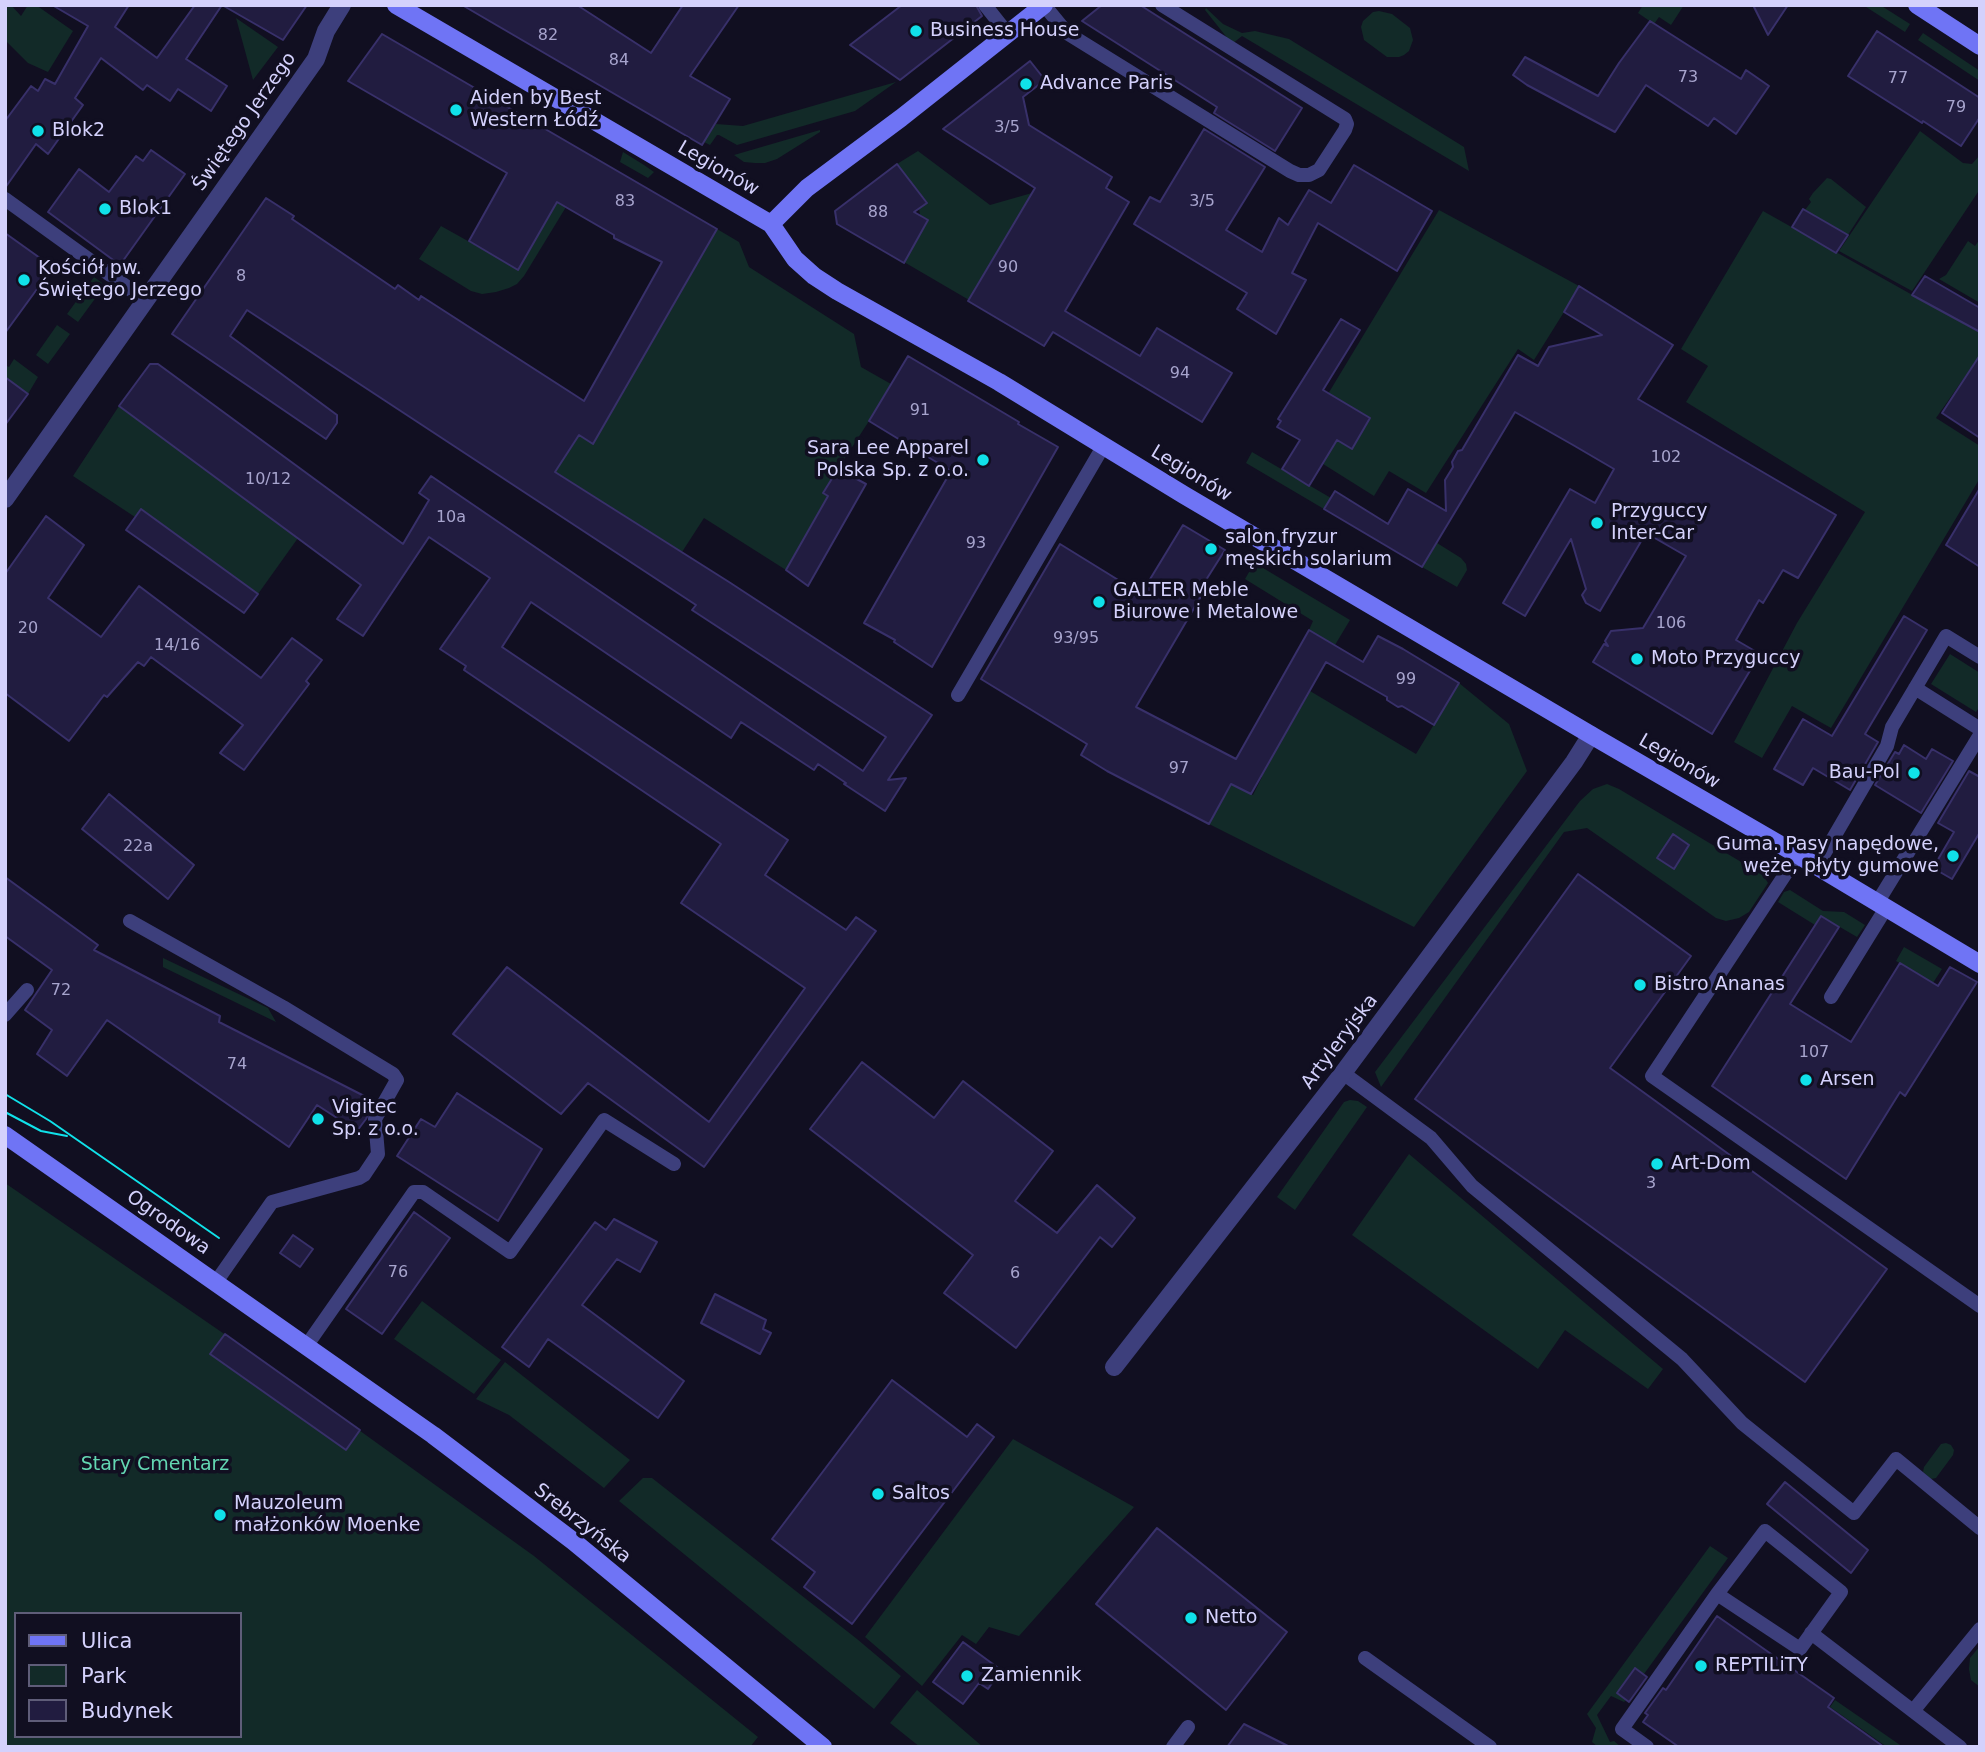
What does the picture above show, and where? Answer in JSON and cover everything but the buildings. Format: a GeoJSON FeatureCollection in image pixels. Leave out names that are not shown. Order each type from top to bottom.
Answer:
{"type":"FeatureCollection","features":[{"type":"Feature","properties":{"kind":"street","name":"Świętego Jerzego"},"geometry":{"type":"LineString","coordinates":[[5,499],[316,59],[326,31],[342,5]]}},
{"type":"Feature","properties":{"kind":"street","name":"Legionów"},"geometry":{"type":"LineString","coordinates":[[396,5],[771,224],[795,260],[837,291],[999,382],[1184,495],[1980,964]]}},
{"type":"Feature","properties":{"kind":"street"},"geometry":{"type":"LineString","coordinates":[[771,224],[807,188],[1044,5]]}},
{"type":"Feature","properties":{"kind":"street"},"geometry":{"type":"LineString","coordinates":[[1917,5],[1980,46]]}},
{"type":"Feature","properties":{"kind":"street","name":"Artyleryjska"},"geometry":{"type":"LineString","coordinates":[[1114,1367],[1343,1073],[1591,736]]}},
{"type":"Feature","properties":{"kind":"street","name":"Ogrodowa"},"geometry":{"type":"LineString","coordinates":[[5,1135],[307,1345]]}},
{"type":"Feature","properties":{"kind":"street","name":"Srebrzyńska"},"geometry":{"type":"LineString","coordinates":[[307,1345],[433,1435],[573,1541],[823,1747]]}},
{"type":"Feature","properties":{"kind":"lane"},"geometry":{"type":"LineString","coordinates":[[985,5],[1008,34]]}},
{"type":"Feature","properties":{"kind":"lane"},"geometry":{"type":"LineString","coordinates":[[1044,5],[1067,33],[1290,171],[1309,176],[1319,170],[1345,130],[1345,119],[1161,5]]}},
{"type":"Feature","properties":{"kind":"lane"},"geometry":{"type":"LineString","coordinates":[[5,199],[145,300]]}},
{"type":"Feature","properties":{"kind":"lane"},"geometry":{"type":"LineString","coordinates":[[958,695],[1104,445]]}},
{"type":"Feature","properties":{"kind":"lane"},"geometry":{"type":"LineString","coordinates":[[1816,866],[1887,746],[1892,727],[1946,636],[1980,657]]}},
{"type":"Feature","properties":{"kind":"lane"},"geometry":{"type":"LineString","coordinates":[[1914,688],[1980,729]]}},
{"type":"Feature","properties":{"kind":"lane"},"geometry":{"type":"LineString","coordinates":[[1831,997],[1980,735]]}},
{"type":"Feature","properties":{"kind":"lane"},"geometry":{"type":"LineString","coordinates":[[1798,855],[1652,1076],[1980,1306]]}},
{"type":"Feature","properties":{"kind":"lane"},"geometry":{"type":"LineString","coordinates":[[130,921],[283,1007],[393,1074],[397,1080],[375,1119],[378,1154],[363,1175],[272,1202],[216,1282]]}},
{"type":"Feature","properties":{"kind":"lane"},"geometry":{"type":"LineString","coordinates":[[5,1015],[27,990]]}},
{"type":"Feature","properties":{"kind":"lane"},"geometry":{"type":"LineString","coordinates":[[1343,1073],[1432,1138],[1472,1186],[1682,1359],[1742,1423],[1854,1513],[1896,1459],[1980,1528]]}},
{"type":"Feature","properties":{"kind":"lane"},"geometry":{"type":"LineString","coordinates":[[307,1345],[414,1192],[423,1192],[510,1252],[604,1120],[674,1164]]}},
{"type":"Feature","properties":{"kind":"lane"},"geometry":{"type":"LineString","coordinates":[[1647,1747],[1622,1729],[1717,1594],[1765,1531],[1841,1592],[1800,1649],[1717,1594]]}},
{"type":"Feature","properties":{"kind":"lane"},"geometry":{"type":"LineString","coordinates":[[1913,1712],[1980,1629]]}},
{"type":"Feature","properties":{"kind":"lane"},"geometry":{"type":"LineString","coordinates":[[1811,1633],[1960,1747]]}},
{"type":"Feature","properties":{"kind":"lane"},"geometry":{"type":"LineString","coordinates":[[1365,1658],[1490,1747]]}},
{"type":"Feature","properties":{"kind":"lane"},"geometry":{"type":"LineString","coordinates":[[1173,1747],[1188,1727]]}},
{"type":"Feature","properties":{"kind":"green space"},"geometry":{"type":"Polygon","coordinates":[[[5,5],[11,5],[21,16],[28,5],[36,5],[73,31],[48,72],[28,63],[5,40],[5,5]]]}},
{"type":"Feature","properties":{"kind":"green space"},"geometry":{"type":"Polygon","coordinates":[[[1643,5],[1684,5],[1671,25],[1659,17],[1654,24],[1638,13],[1643,5]]]}},
{"type":"Feature","properties":{"kind":"green space"},"geometry":{"type":"Polygon","coordinates":[[[1863,5],[1880,5],[1910,24],[1905,32],[1863,5]]]}},
{"type":"Feature","properties":{"kind":"green space"},"geometry":{"type":"Polygon","coordinates":[[[1206,8],[1223,24],[1242,33],[1255,31],[1289,39],[1464,147],[1469,171],[1242,36],[1232,44],[1206,8]]]}},
{"type":"Feature","properties":{"kind":"green space"},"geometry":{"type":"Polygon","coordinates":[[[1373,12],[1392,14],[1410,28],[1413,40],[1409,51],[1404,55],[1387,57],[1364,40],[1361,27],[1363,21],[1373,12]]]}},
{"type":"Feature","properties":{"kind":"green space"},"geometry":{"type":"Polygon","coordinates":[[[236,18],[278,47],[253,80],[236,18]]]}},
{"type":"Feature","properties":{"kind":"green space"},"geometry":{"type":"Polygon","coordinates":[[[1923,33],[1980,71],[1980,81],[1918,40],[1923,33]]]}},
{"type":"Feature","properties":{"kind":"green space"},"geometry":{"type":"Polygon","coordinates":[[[896,82],[855,111],[737,145],[719,135],[710,145],[704,142],[716,124],[743,126],[896,82]]]}},
{"type":"Feature","properties":{"kind":"green space"},"geometry":{"type":"Polygon","coordinates":[[[820,130],[777,159],[765,163],[744,162],[734,155],[820,130]]]}},
{"type":"Feature","properties":{"kind":"green space"},"geometry":{"type":"Polygon","coordinates":[[[1920,131],[1963,163],[1972,164],[1980,155],[1980,189],[1912,291],[1839,251],[1920,131]]]}},
{"type":"Feature","properties":{"kind":"green space"},"geometry":{"type":"Polygon","coordinates":[[[918,151],[990,205],[1032,193],[969,300],[904,262],[928,221],[920,215],[919,208],[927,202],[897,164],[918,151]]]}},
{"type":"Feature","properties":{"kind":"green space"},"geometry":{"type":"Polygon","coordinates":[[[623,152],[654,172],[648,178],[620,162],[623,152]]]}},
{"type":"Feature","properties":{"kind":"green space"},"geometry":{"type":"Polygon","coordinates":[[[1827,178],[1866,207],[1848,235],[1805,210],[1813,193],[1827,178]]]}},
{"type":"Feature","properties":{"kind":"green space"},"geometry":{"type":"Polygon","coordinates":[[[557,202],[566,207],[524,276],[509,288],[482,294],[471,291],[419,259],[441,226],[518,269],[557,202]]]}},
{"type":"Feature","properties":{"kind":"green space"},"geometry":{"type":"Polygon","coordinates":[[[1439,210],[1579,286],[1534,360],[1518,349],[1426,493],[1389,471],[1374,496],[1296,447],[1439,210]]]}},
{"type":"Feature","properties":{"kind":"green space"},"geometry":{"type":"Polygon","coordinates":[[[1763,211],[1980,333],[1980,355],[1936,418],[1980,446],[1980,478],[1831,728],[1792,706],[1762,758],[1734,742],[1797,623],[1865,512],[1686,402],[1708,366],[1681,349],[1763,211]]]}},
{"type":"Feature","properties":{"kind":"green space"},"geometry":{"type":"Polygon","coordinates":[[[717,229],[739,242],[749,267],[854,334],[861,367],[891,384],[823,492],[828,496],[786,570],[704,518],[682,552],[555,472],[579,435],[593,444],[717,229]]]}},
{"type":"Feature","properties":{"kind":"green space"},"geometry":{"type":"Polygon","coordinates":[[[1980,239],[1980,303],[1939,279],[1946,275],[1968,241],[1975,246],[1980,239]]]}},
{"type":"Feature","properties":{"kind":"green space"},"geometry":{"type":"Polygon","coordinates":[[[94,277],[105,285],[78,322],[67,314],[94,277]]]}},
{"type":"Feature","properties":{"kind":"green space"},"geometry":{"type":"Polygon","coordinates":[[[57,325],[70,334],[48,364],[36,355],[57,325]]]}},
{"type":"Feature","properties":{"kind":"green space"},"geometry":{"type":"Polygon","coordinates":[[[14,359],[38,377],[28,394],[5,377],[5,365],[9,367],[14,359]]]}},
{"type":"Feature","properties":{"kind":"green space"},"geometry":{"type":"Polygon","coordinates":[[[119,406],[298,538],[258,594],[141,509],[135,517],[73,476],[119,406]]]}},
{"type":"Feature","properties":{"kind":"green space"},"geometry":{"type":"Polygon","coordinates":[[[1252,452],[1331,498],[1324,509],[1246,463],[1252,452]]]}},
{"type":"Feature","properties":{"kind":"green space"},"geometry":{"type":"Polygon","coordinates":[[[1437,543],[1466,564],[1467,570],[1457,587],[1422,567],[1437,543]]]}},
{"type":"Feature","properties":{"kind":"green space"},"geometry":{"type":"Polygon","coordinates":[[[1258,565],[1350,620],[1335,645],[1309,630],[1313,621],[1245,579],[1252,567],[1258,565]]]}},
{"type":"Feature","properties":{"kind":"green space"},"geometry":{"type":"Polygon","coordinates":[[[1950,654],[1980,673],[1980,706],[1976,712],[1931,684],[1950,654]]]}},
{"type":"Feature","properties":{"kind":"green space"},"geometry":{"type":"Polygon","coordinates":[[[1459,683],[1509,724],[1527,771],[1414,927],[1209,824],[1231,784],[1253,795],[1261,776],[1310,691],[1416,754],[1459,683]]]}},
{"type":"Feature","properties":{"kind":"green space"},"geometry":{"type":"Polygon","coordinates":[[[1607,784],[1763,875],[1768,883],[1749,912],[1726,921],[1716,918],[1587,828],[1564,832],[1381,1087],[1375,1072],[1580,801],[1593,789],[1607,784]]]}},
{"type":"Feature","properties":{"kind":"green space"},"geometry":{"type":"Polygon","coordinates":[[[1790,890],[1823,911],[1844,912],[1865,925],[1857,937],[1821,916],[1815,925],[1778,902],[1784,892],[1790,890]]]}},
{"type":"Feature","properties":{"kind":"green space"},"geometry":{"type":"Polygon","coordinates":[[[1904,947],[1942,969],[1933,983],[1896,961],[1904,947]]]}},
{"type":"Feature","properties":{"kind":"green space"},"geometry":{"type":"Polygon","coordinates":[[[163,958],[268,1008],[276,1022],[163,967],[163,958]]]}},
{"type":"Feature","properties":{"kind":"green space"},"geometry":{"type":"Polygon","coordinates":[[[1358,1101],[1367,1107],[1295,1210],[1277,1197],[1344,1102],[1358,1101]]]}},
{"type":"Feature","properties":{"kind":"green space"},"geometry":{"type":"Polygon","coordinates":[[[1409,1154],[1663,1369],[1648,1389],[1565,1330],[1538,1369],[1352,1235],[1409,1154]]]}},
{"type":"Feature","properties":{"kind":"green space","name":"Stary Cmentarz"},"geometry":{"type":"Polygon","coordinates":[[[5,1183],[249,1351],[534,1556],[758,1737],[750,1747],[5,1747],[5,1183]]]}},
{"type":"Feature","properties":{"kind":"green space"},"geometry":{"type":"Polygon","coordinates":[[[422,1301],[501,1360],[474,1394],[394,1339],[422,1301]]]}},
{"type":"Feature","properties":{"kind":"green space"},"geometry":{"type":"Polygon","coordinates":[[[505,1362],[630,1460],[604,1488],[509,1415],[476,1399],[505,1362]]]}},
{"type":"Feature","properties":{"kind":"green space"},"geometry":{"type":"Polygon","coordinates":[[[1013,1439],[1134,1507],[1019,1636],[989,1627],[976,1644],[962,1635],[922,1686],[865,1637],[1013,1439]]]}},
{"type":"Feature","properties":{"kind":"green space"},"geometry":{"type":"Polygon","coordinates":[[[1946,1443],[1954,1450],[1953,1455],[1936,1478],[1931,1479],[1923,1472],[1924,1467],[1941,1444],[1946,1443]]]}},
{"type":"Feature","properties":{"kind":"green space"},"geometry":{"type":"Polygon","coordinates":[[[643,1478],[652,1478],[901,1676],[874,1709],[619,1501],[643,1478]]]}},
{"type":"Feature","properties":{"kind":"green space"},"geometry":{"type":"Polygon","coordinates":[[[1710,1546],[1728,1558],[1644,1674],[1634,1668],[1617,1693],[1626,1700],[1624,1702],[1611,1696],[1597,1715],[1610,1742],[1614,1741],[1621,1747],[1598,1747],[1592,1742],[1596,1728],[1587,1714],[1710,1546]]]}},
{"type":"Feature","properties":{"kind":"green space"},"geometry":{"type":"Polygon","coordinates":[[[1980,1646],[1980,1687],[1971,1680],[1969,1669],[1970,1658],[1980,1646]]]}},
{"type":"Feature","properties":{"kind":"green space"},"geometry":{"type":"Polygon","coordinates":[[[917,1690],[983,1747],[920,1747],[890,1723],[917,1690]]]}},
{"type":"Feature","properties":{"kind":"green space"},"geometry":{"type":"Polygon","coordinates":[[[1835,1700],[1903,1747],[1887,1747],[1830,1707],[1835,1700]]]}},
{"type":"Feature","properties":{"kind":"tram line"},"geometry":{"type":"LineString","coordinates":[[5,1094],[50,1121],[219,1238]]}},
{"type":"Feature","properties":{"kind":"tram line"},"geometry":{"type":"LineString","coordinates":[[5,1112],[41,1131],[67,1136]]}},
{"type":"Feature","properties":{"kind":"place","name":"Business House"},"geometry":{"type":"Point","coordinates":[916,31]}},
{"type":"Feature","properties":{"kind":"place","name":"Advance Paris"},"geometry":{"type":"Point","coordinates":[1026,84]}},
{"type":"Feature","properties":{"kind":"place","name":"Aiden by Best Western Łódź"},"geometry":{"type":"Point","coordinates":[456,110]}},
{"type":"Feature","properties":{"kind":"place","name":"Blok2"},"geometry":{"type":"Point","coordinates":[38,131]}},
{"type":"Feature","properties":{"kind":"place","name":"Blok1"},"geometry":{"type":"Point","coordinates":[105,209]}},
{"type":"Feature","properties":{"kind":"place","name":"Kościół pw. Świętego Jerzego"},"geometry":{"type":"Point","coordinates":[24,280]}},
{"type":"Feature","properties":{"kind":"place","name":"Sara Lee Apparel Polska Sp. z o.o."},"geometry":{"type":"Point","coordinates":[983,460]}},
{"type":"Feature","properties":{"kind":"place","name":"Przyguccy Inter-Car"},"geometry":{"type":"Point","coordinates":[1597,523]}},
{"type":"Feature","properties":{"kind":"place","name":"salon fryzur męskich solarium"},"geometry":{"type":"Point","coordinates":[1211,549]}},
{"type":"Feature","properties":{"kind":"place","name":"GALTER Meble Biurowe i Metalowe"},"geometry":{"type":"Point","coordinates":[1099,602]}},
{"type":"Feature","properties":{"kind":"place","name":"Moto Przyguccy"},"geometry":{"type":"Point","coordinates":[1637,659]}},
{"type":"Feature","properties":{"kind":"place","name":"Bau-Pol"},"geometry":{"type":"Point","coordinates":[1914,773]}},
{"type":"Feature","properties":{"kind":"place","name":"Guma. Pasy napędowe, węże, płyty gumowe"},"geometry":{"type":"Point","coordinates":[1953,856]}},
{"type":"Feature","properties":{"kind":"place","name":"Bistro Ananas"},"geometry":{"type":"Point","coordinates":[1640,985]}},
{"type":"Feature","properties":{"kind":"place","name":"Arsen"},"geometry":{"type":"Point","coordinates":[1806,1080]}},
{"type":"Feature","properties":{"kind":"place","name":"Vigitec Sp. z o.o."},"geometry":{"type":"Point","coordinates":[318,1119]}},
{"type":"Feature","properties":{"kind":"place","name":"Art-Dom"},"geometry":{"type":"Point","coordinates":[1657,1164]}},
{"type":"Feature","properties":{"kind":"place","name":"Saltos"},"geometry":{"type":"Point","coordinates":[878,1494]}},
{"type":"Feature","properties":{"kind":"place","name":"Mauzoleum małżonków Moenke"},"geometry":{"type":"Point","coordinates":[220,1515]}},
{"type":"Feature","properties":{"kind":"place","name":"Netto"},"geometry":{"type":"Point","coordinates":[1191,1618]}},
{"type":"Feature","properties":{"kind":"place","name":"REPTILiTY"},"geometry":{"type":"Point","coordinates":[1701,1666]}},
{"type":"Feature","properties":{"kind":"place","name":"Zamiennik"},"geometry":{"type":"Point","coordinates":[967,1676]}}]}
